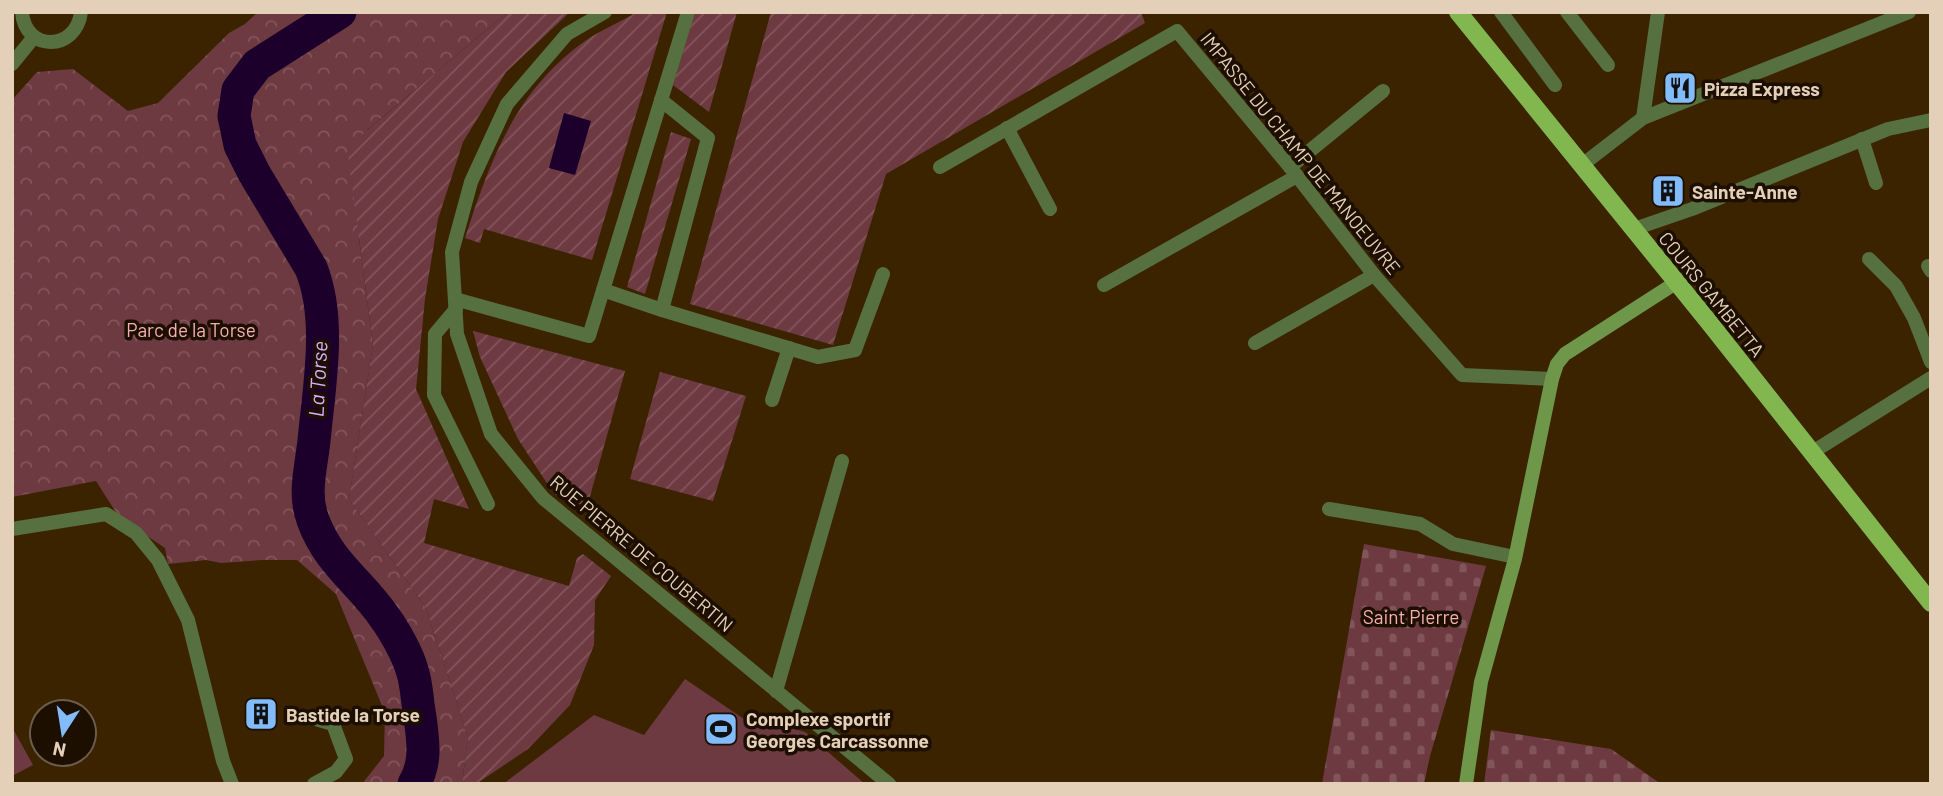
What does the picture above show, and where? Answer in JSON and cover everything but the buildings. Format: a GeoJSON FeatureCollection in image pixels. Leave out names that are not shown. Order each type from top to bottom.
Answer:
{"type":"FeatureCollection","features":[{"type":"Feature","properties":{"kind":"main road","name":"COURS GAMBETTA"},"geometry":{"type":"LineString","coordinates":[[1458,12],[1677,282],[1931,603]]}},
{"type":"Feature","properties":{"kind":"main road"},"geometry":{"type":"LineString","coordinates":[[1466,784],[1481,682],[1516,557],[1557,364],[1565,354],[1677,282]]}},
{"type":"Feature","properties":{"kind":"street"},"geometry":{"type":"LineString","coordinates":[[22,12],[23,22],[34,37],[54,43],[64,40],[74,32],[81,12]]}},
{"type":"Feature","properties":{"kind":"street","name":"RUE PIERRE DE COUBERTIN"},"geometry":{"type":"LineString","coordinates":[[605,12],[568,34],[507,104],[471,182],[452,252],[457,334],[491,434],[543,498],[889,784]]}},
{"type":"Feature","properties":{"kind":"street"},"geometry":{"type":"LineString","coordinates":[[488,504],[434,395],[435,334],[455,304],[589,336],[688,12]]}},
{"type":"Feature","properties":{"kind":"street"},"geometry":{"type":"LineString","coordinates":[[1501,12],[1555,85]]}},
{"type":"Feature","properties":{"kind":"street"},"geometry":{"type":"LineString","coordinates":[[1567,12],[1608,65]]}},
{"type":"Feature","properties":{"kind":"street"},"geometry":{"type":"LineString","coordinates":[[1643,118],[1658,12]]}},
{"type":"Feature","properties":{"kind":"street"},"geometry":{"type":"LineString","coordinates":[[1582,165],[1643,118],[1909,12]]}},
{"type":"Feature","properties":{"kind":"street","name":"IMPASSE DU CHAMP DE MANOEUVRE"},"geometry":{"type":"LineString","coordinates":[[940,167],[1177,30],[1294,171],[1374,275],[1462,375],[1552,379]]}},
{"type":"Feature","properties":{"kind":"street"},"geometry":{"type":"LineString","coordinates":[[12,64],[34,37]]}},
{"type":"Feature","properties":{"kind":"street"},"geometry":{"type":"LineString","coordinates":[[1104,285],[1294,171],[1383,91]]}},
{"type":"Feature","properties":{"kind":"street"},"geometry":{"type":"LineString","coordinates":[[662,100],[708,138],[662,310]]}},
{"type":"Feature","properties":{"kind":"street"},"geometry":{"type":"LineString","coordinates":[[1634,229],[1692,209],[1888,128],[1931,120]]}},
{"type":"Feature","properties":{"kind":"street"},"geometry":{"type":"LineString","coordinates":[[1007,128],[1050,209]]}},
{"type":"Feature","properties":{"kind":"street"},"geometry":{"type":"LineString","coordinates":[[1862,139],[1876,183]]}},
{"type":"Feature","properties":{"kind":"street"},"geometry":{"type":"LineString","coordinates":[[1870,259],[1896,286],[1914,318],[1931,362]]}},
{"type":"Feature","properties":{"kind":"street"},"geometry":{"type":"LineString","coordinates":[[1931,265],[1928,266],[1931,271]]}},
{"type":"Feature","properties":{"kind":"street"},"geometry":{"type":"LineString","coordinates":[[603,290],[818,357],[855,349],[883,274]]}},
{"type":"Feature","properties":{"kind":"street"},"geometry":{"type":"LineString","coordinates":[[1255,342],[1374,275]]}},
{"type":"Feature","properties":{"kind":"street"},"geometry":{"type":"LineString","coordinates":[[772,400],[789,348]]}},
{"type":"Feature","properties":{"kind":"street"},"geometry":{"type":"LineString","coordinates":[[1811,453],[1931,378]]}},
{"type":"Feature","properties":{"kind":"street"},"geometry":{"type":"LineString","coordinates":[[776,691],[842,461]]}},
{"type":"Feature","properties":{"kind":"street"},"geometry":{"type":"LineString","coordinates":[[1329,509],[1420,524],[1453,544],[1516,557]]}},
{"type":"Feature","properties":{"kind":"street"},"geometry":{"type":"LineString","coordinates":[[12,529],[106,514],[136,533],[158,560],[188,620],[223,761],[232,784]]}},
{"type":"Feature","properties":{"kind":"street"},"geometry":{"type":"LineString","coordinates":[[314,784],[336,772],[346,759],[333,724],[319,720]]}},
{"type":"Feature","properties":{"kind":"green space","name":"Parc de la Torse"},"geometry":{"type":"Polygon","coordinates":[[[258,12],[508,12],[367,130],[359,239],[373,345],[349,499],[426,608],[468,737],[462,784],[362,784],[384,756],[385,713],[336,594],[297,560],[221,563],[206,560],[168,564],[165,548],[119,517],[96,481],[12,497],[12,100],[37,72],[73,69],[128,111],[158,103],[229,33],[258,12]]]}},
{"type":"Feature","properties":{"kind":"green space"},"geometry":{"type":"Polygon","coordinates":[[[508,12],[570,12],[506,72],[463,142],[438,219],[425,299],[416,389],[469,509],[434,499],[424,543],[569,586],[577,558],[583,554],[611,576],[595,600],[594,645],[570,705],[528,749],[476,784],[462,784],[468,737],[426,608],[349,499],[373,345],[347,147],[508,12]]]}},
{"type":"Feature","properties":{"kind":"green space"},"geometry":{"type":"Polygon","coordinates":[[[637,12],[667,12],[592,260],[484,229],[480,243],[465,238],[496,154],[523,104],[561,60],[597,33],[637,12]]]}},
{"type":"Feature","properties":{"kind":"green space"},"geometry":{"type":"Polygon","coordinates":[[[695,12],[737,12],[709,112],[673,85],[695,12]]]}},
{"type":"Feature","properties":{"kind":"green space"},"geometry":{"type":"Polygon","coordinates":[[[771,12],[1141,12],[1145,23],[886,174],[833,345],[690,304],[771,12]]]}},
{"type":"Feature","properties":{"kind":"green space"},"geometry":{"type":"Polygon","coordinates":[[[671,132],[691,139],[645,294],[627,287],[671,132]]]}},
{"type":"Feature","properties":{"kind":"green space"},"geometry":{"type":"Polygon","coordinates":[[[473,331],[625,371],[587,507],[554,494],[518,439],[480,357],[473,331]]]}},
{"type":"Feature","properties":{"kind":"green space"},"geometry":{"type":"Polygon","coordinates":[[[660,372],[746,396],[713,501],[630,479],[660,372]]]}},
{"type":"Feature","properties":{"kind":"green space","name":"Saint Pierre"},"geometry":{"type":"Polygon","coordinates":[[[1364,544],[1486,566],[1424,784],[1322,784],[1364,544]]]}},
{"type":"Feature","properties":{"kind":"green space","name":"Complexe sportif Georges Carcassonne"},"geometry":{"type":"Polygon","coordinates":[[[685,679],[747,721],[805,732],[865,784],[503,784],[594,715],[644,735],[685,679]]]}},
{"type":"Feature","properties":{"kind":"green space"},"geometry":{"type":"Polygon","coordinates":[[[12,727],[28,756],[28,768],[12,776],[12,727]]]}},
{"type":"Feature","properties":{"kind":"green space"},"geometry":{"type":"Polygon","coordinates":[[[1491,730],[1611,749],[1661,784],[1484,784],[1491,730]]]}},
{"type":"Feature","properties":{"kind":"shaded area"},"geometry":{"type":"Polygon","coordinates":[[[564,113],[591,121],[575,175],[549,168],[564,113]]]}},
{"type":"Feature","properties":{"kind":"waterway","name":"La Torse"},"geometry":{"type":"LineString","coordinates":[[340,12],[257,65],[238,90],[234,116],[240,145],[311,268],[317,288],[321,309],[322,353],[309,481],[310,510],[328,549],[376,605],[410,664],[416,687],[423,743],[421,768],[414,784]]}},
{"type":"Feature","properties":{"kind":"place","name":"Pizza Express"},"geometry":{"type":"Point","coordinates":[1680,88]}},
{"type":"Feature","properties":{"kind":"place","name":"Sainte-Anne"},"geometry":{"type":"Point","coordinates":[1668,191]}},
{"type":"Feature","properties":{"kind":"place","name":"Bastide la Torse"},"geometry":{"type":"Point","coordinates":[261,714]}},
{"type":"Feature","properties":{"kind":"place","name":"Complexe sportif Georges Carcassonne"},"geometry":{"type":"Point","coordinates":[721,729]}}]}
